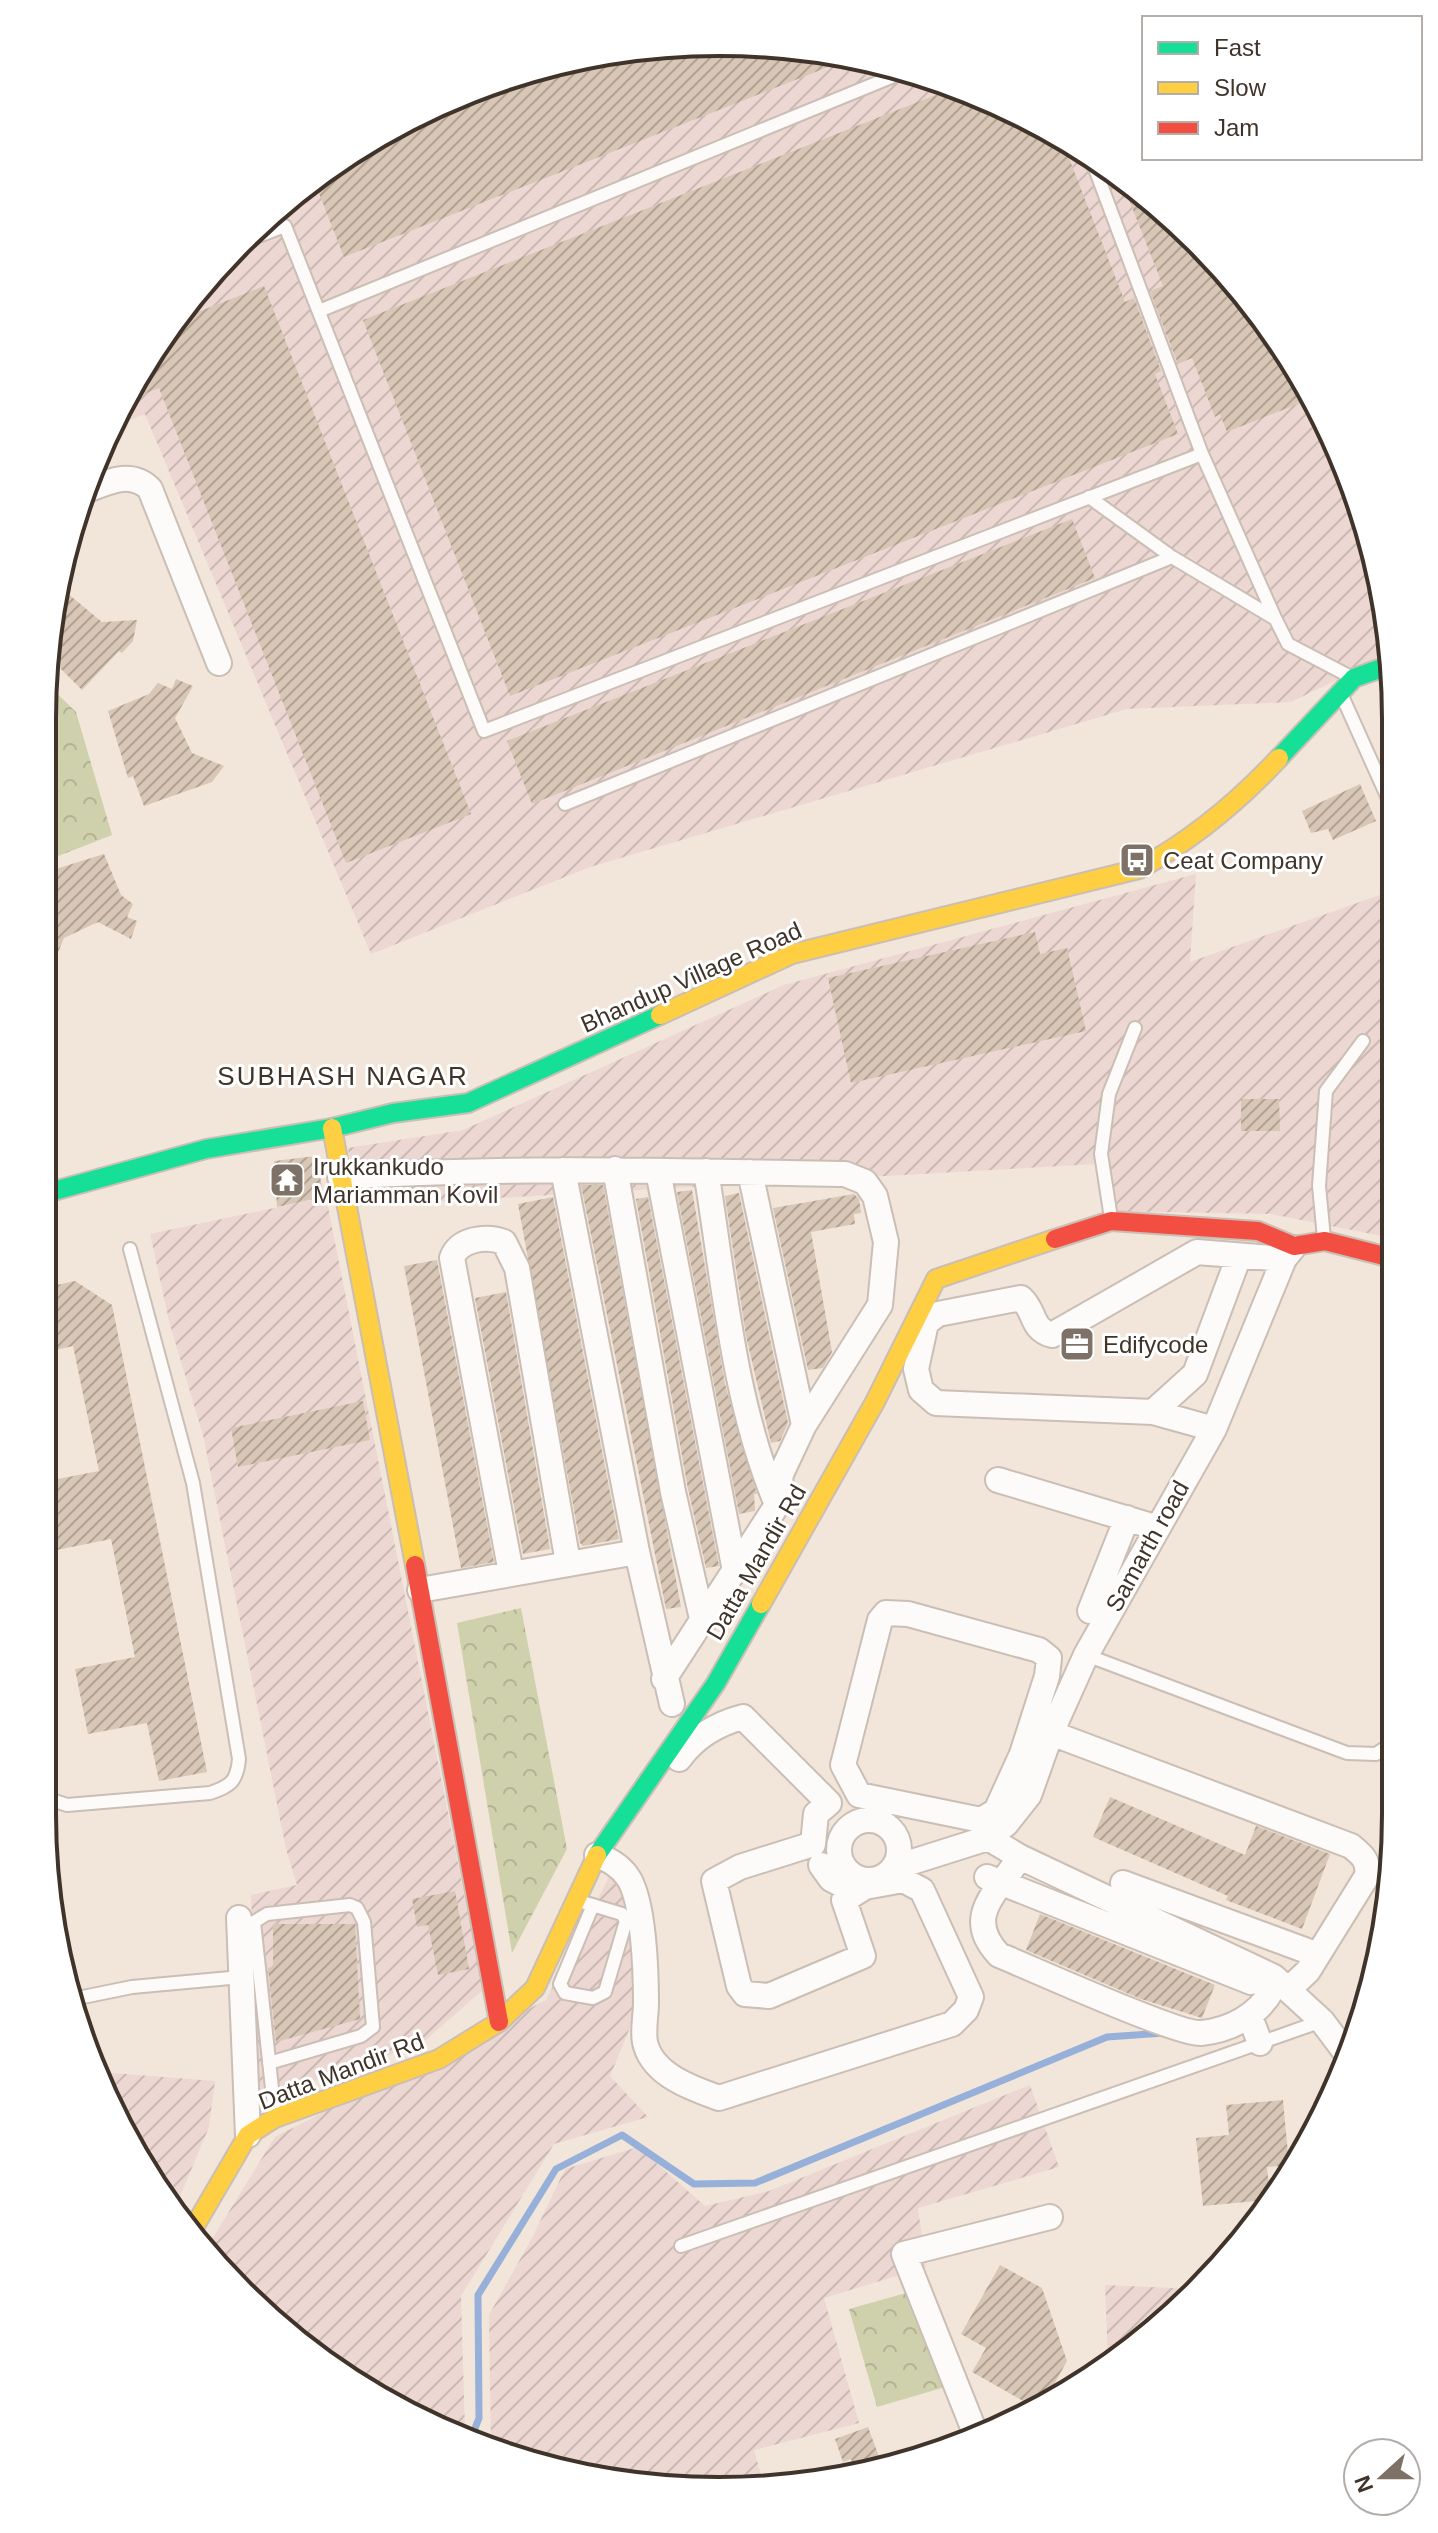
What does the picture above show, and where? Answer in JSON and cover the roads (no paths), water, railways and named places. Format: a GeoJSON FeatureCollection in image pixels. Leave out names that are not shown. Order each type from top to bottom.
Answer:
{"type":"FeatureCollection","features":[{"type":"Feature","properties":{"kind":"street"},"geometry":{"type":"LineString","coordinates":[[98,487],[129,478],[141,480],[150,489],[219,663]]}},
{"type":"Feature","properties":{"kind":"street","name":"Bhandup Village Road"},"geometry":{"type":"LineString","coordinates":[[56,1190],[206,1149],[332,1128],[393,1113],[468,1103],[792,954],[1139,869],[1176,849],[1249,790],[1354,678],[1380,669]]}},
{"type":"Feature","properties":{"kind":"street"},"geometry":{"type":"LineString","coordinates":[[332,1128],[499,2022]]}},
{"type":"Feature","properties":{"kind":"street"},"geometry":{"type":"LineString","coordinates":[[340,1177],[439,1170],[615,1169],[845,1174],[865,1182],[875,1196],[886,1242],[880,1305],[804,1425],[781,1474],[777,1505],[664,1679]]}},
{"type":"Feature","properties":{"kind":"street"},"geometry":{"type":"LineString","coordinates":[[615,1169],[673,1492],[703,1623]]}},
{"type":"Feature","properties":{"kind":"street"},"geometry":{"type":"LineString","coordinates":[[563,1170],[637,1552],[672,1704]]}},
{"type":"Feature","properties":{"kind":"street"},"geometry":{"type":"LineString","coordinates":[[658,1171],[735,1571]]}},
{"type":"Feature","properties":{"kind":"street"},"geometry":{"type":"LineString","coordinates":[[706,1171],[747,1411],[759,1463],[777,1505]]}},
{"type":"Feature","properties":{"kind":"street"},"geometry":{"type":"LineString","coordinates":[[750,1172],[804,1425]]}},
{"type":"Feature","properties":{"kind":"street","name":"Datta Mandir Rd"},"geometry":{"type":"LineString","coordinates":[[248,2135],[275,2118],[439,2059],[499,2022],[535,1988],[585,1902],[607,1852],[716,1683],[875,1402],[936,1279],[1111,1221],[1258,1231],[1289,1253]]}},
{"type":"Feature","properties":{"kind":"street"},"geometry":{"type":"LineString","coordinates":[[511,1573],[452,1258],[456,1248],[465,1242],[493,1238],[504,1242],[517,1268],[568,1563]]}},
{"type":"Feature","properties":{"kind":"street"},"geometry":{"type":"LineString","coordinates":[[1214,1429],[1153,1412],[936,1403],[921,1390],[916,1369],[926,1323],[938,1314],[1021,1298],[1029,1305],[1033,1323],[1042,1332],[1052,1335],[1197,1252],[1239,1256],[1289,1253],[1325,1241],[1382,1255]]}},
{"type":"Feature","properties":{"kind":"street","name":"Samarth road"},"geometry":{"type":"LineString","coordinates":[[988,1838],[1006,1824],[1029,1795],[1032,1756],[1051,1733],[1089,1629],[1158,1528],[1214,1429],[1289,1253]]}},
{"type":"Feature","properties":{"kind":"street"},"geometry":{"type":"LineString","coordinates":[[1153,1412],[1195,1374],[1239,1256]]}},
{"type":"Feature","properties":{"kind":"street"},"geometry":{"type":"LineString","coordinates":[[998,1480],[1158,1528]]}},
{"type":"Feature","properties":{"kind":"street"},"geometry":{"type":"LineString","coordinates":[[1089,1629],[1127,1518]]}},
{"type":"Feature","properties":{"kind":"street"},"geometry":{"type":"LineString","coordinates":[[420,1590],[637,1552]]}},
{"type":"Feature","properties":{"kind":"street"},"geometry":{"type":"LineString","coordinates":[[894,1611],[1039,1650],[1049,1658],[1032,1756],[996,1811],[981,1820],[859,1795],[843,1765],[880,1620],[886,1613],[894,1611]]}},
{"type":"Feature","properties":{"kind":"street"},"geometry":{"type":"LineString","coordinates":[[900,1872],[877,1879],[858,1877],[849,1872],[840,1855],[843,1836],[857,1822],[877,1820],[893,1831],[899,1850],[900,1872],[922,1890],[971,1997],[966,2010],[952,2024],[719,2098],[668,2075],[646,2047],[646,1995],[637,1902],[628,1877],[607,1852],[689,1745],[720,1723],[743,1717],[829,1803],[816,1814],[813,1844],[740,1867],[714,1881],[739,1986],[745,1994],[769,1996],[863,1956],[844,1900],[854,1891],[900,1872],[988,1838],[1020,1857],[1318,1955]]}},
{"type":"Feature","properties":{"kind":"street"},"geometry":{"type":"LineString","coordinates":[[1020,1857],[995,1880],[983,1908],[983,1930],[988,1943],[999,1955],[1199,2034],[1250,2017],[1286,1993],[1308,1971],[1367,1876],[1368,1865],[1363,1855],[1351,1846],[1051,1733]]}},
{"type":"Feature","properties":{"kind":"street"},"geometry":{"type":"LineString","coordinates":[[815,1819],[843,1836]]}},
{"type":"Feature","properties":{"kind":"street"},"geometry":{"type":"LineString","coordinates":[[821,1865],[831,1879],[854,1891]]}},
{"type":"Feature","properties":{"kind":"street"},"geometry":{"type":"LineString","coordinates":[[995,1880],[1286,1993]]}},
{"type":"Feature","properties":{"kind":"street"},"geometry":{"type":"LineString","coordinates":[[1107,1925],[1120,1892]]}},
{"type":"Feature","properties":{"kind":"street"},"geometry":{"type":"LineString","coordinates":[[1120,1892],[1274,1977],[1286,1993],[1322,2021],[1340,2045]]}},
{"type":"Feature","properties":{"kind":"street"},"geometry":{"type":"LineString","coordinates":[[197,2222],[248,2135],[239,1918]]}},
{"type":"Feature","properties":{"kind":"street"},"geometry":{"type":"LineString","coordinates":[[1250,2017],[1260,2043]]}},
{"type":"Feature","properties":{"kind":"street"},"geometry":{"type":"LineString","coordinates":[[973,2427],[904,2254],[1050,2217]]}},
{"type":"Feature","properties":{"kind":"lane"},"geometry":{"type":"LineString","coordinates":[[319,311],[888,78]]}},
{"type":"Feature","properties":{"kind":"lane"},"geometry":{"type":"LineString","coordinates":[[1097,175],[1202,454],[1288,644],[1354,678]]}},
{"type":"Feature","properties":{"kind":"lane"},"geometry":{"type":"LineString","coordinates":[[270,232],[285,226],[484,731],[1202,454]]}},
{"type":"Feature","properties":{"kind":"lane"},"geometry":{"type":"LineString","coordinates":[[1089,497],[1172,557],[1275,618]]}},
{"type":"Feature","properties":{"kind":"lane"},"geometry":{"type":"LineString","coordinates":[[565,804],[1172,557]]}},
{"type":"Feature","properties":{"kind":"lane"},"geometry":{"type":"LineString","coordinates":[[1340,693],[1382,785]]}},
{"type":"Feature","properties":{"kind":"lane"},"geometry":{"type":"LineString","coordinates":[[1111,1221],[1101,1154],[1109,1094],[1135,1028]]}},
{"type":"Feature","properties":{"kind":"lane"},"geometry":{"type":"LineString","coordinates":[[1325,1241],[1319,1186],[1326,1091],[1363,1041]]}},
{"type":"Feature","properties":{"kind":"lane"},"geometry":{"type":"LineString","coordinates":[[56,1801],[67,1805],[210,1793],[229,1787],[237,1776],[239,1759],[193,1483],[130,1249]]}},
{"type":"Feature","properties":{"kind":"lane"},"geometry":{"type":"LineString","coordinates":[[1089,1629],[1347,1753],[1376,1754],[1382,1750]]}},
{"type":"Feature","properties":{"kind":"lane"},"geometry":{"type":"LineString","coordinates":[[585,1902],[622,1914],[626,1921],[605,1992],[593,1998],[565,1993],[560,1984],[585,1902]]}},
{"type":"Feature","properties":{"kind":"lane"},"geometry":{"type":"LineString","coordinates":[[269,2063],[361,2036],[373,2027],[364,1922],[357,1908],[350,1905],[267,1914],[254,1922],[269,2063],[275,2118]]}},
{"type":"Feature","properties":{"kind":"lane"},"geometry":{"type":"LineString","coordinates":[[82,1997],[132,1987],[241,1977]]}},
{"type":"Feature","properties":{"kind":"lane"},"geometry":{"type":"LineString","coordinates":[[681,2246],[1322,2021]]}},
{"type":"Feature","properties":{"kind":"waterway"},"geometry":{"type":"LineString","coordinates":[[474,2430],[479,2418],[478,2295],[556,2169],[622,2135],[694,2184],[755,2183],[1107,2037],[1164,2033]]}},
{"type":"Feature","properties":{"kind":"place","name":"Ceat Company"},"geometry":{"type":"Point","coordinates":[1137,860]}},
{"type":"Feature","properties":{"kind":"place","name":"Irukkankudo Mariamman Kovil"},"geometry":{"type":"Point","coordinates":[287,1180]}},
{"type":"Feature","properties":{"kind":"place","name":"Edifycode"},"geometry":{"type":"Point","coordinates":[1077,1344]}},
{"type":"Feature","properties":{"kind":"district","name":"SUBHASH NAGAR"},"geometry":{"type":"Point","coordinates":[343,1076]}}]}
